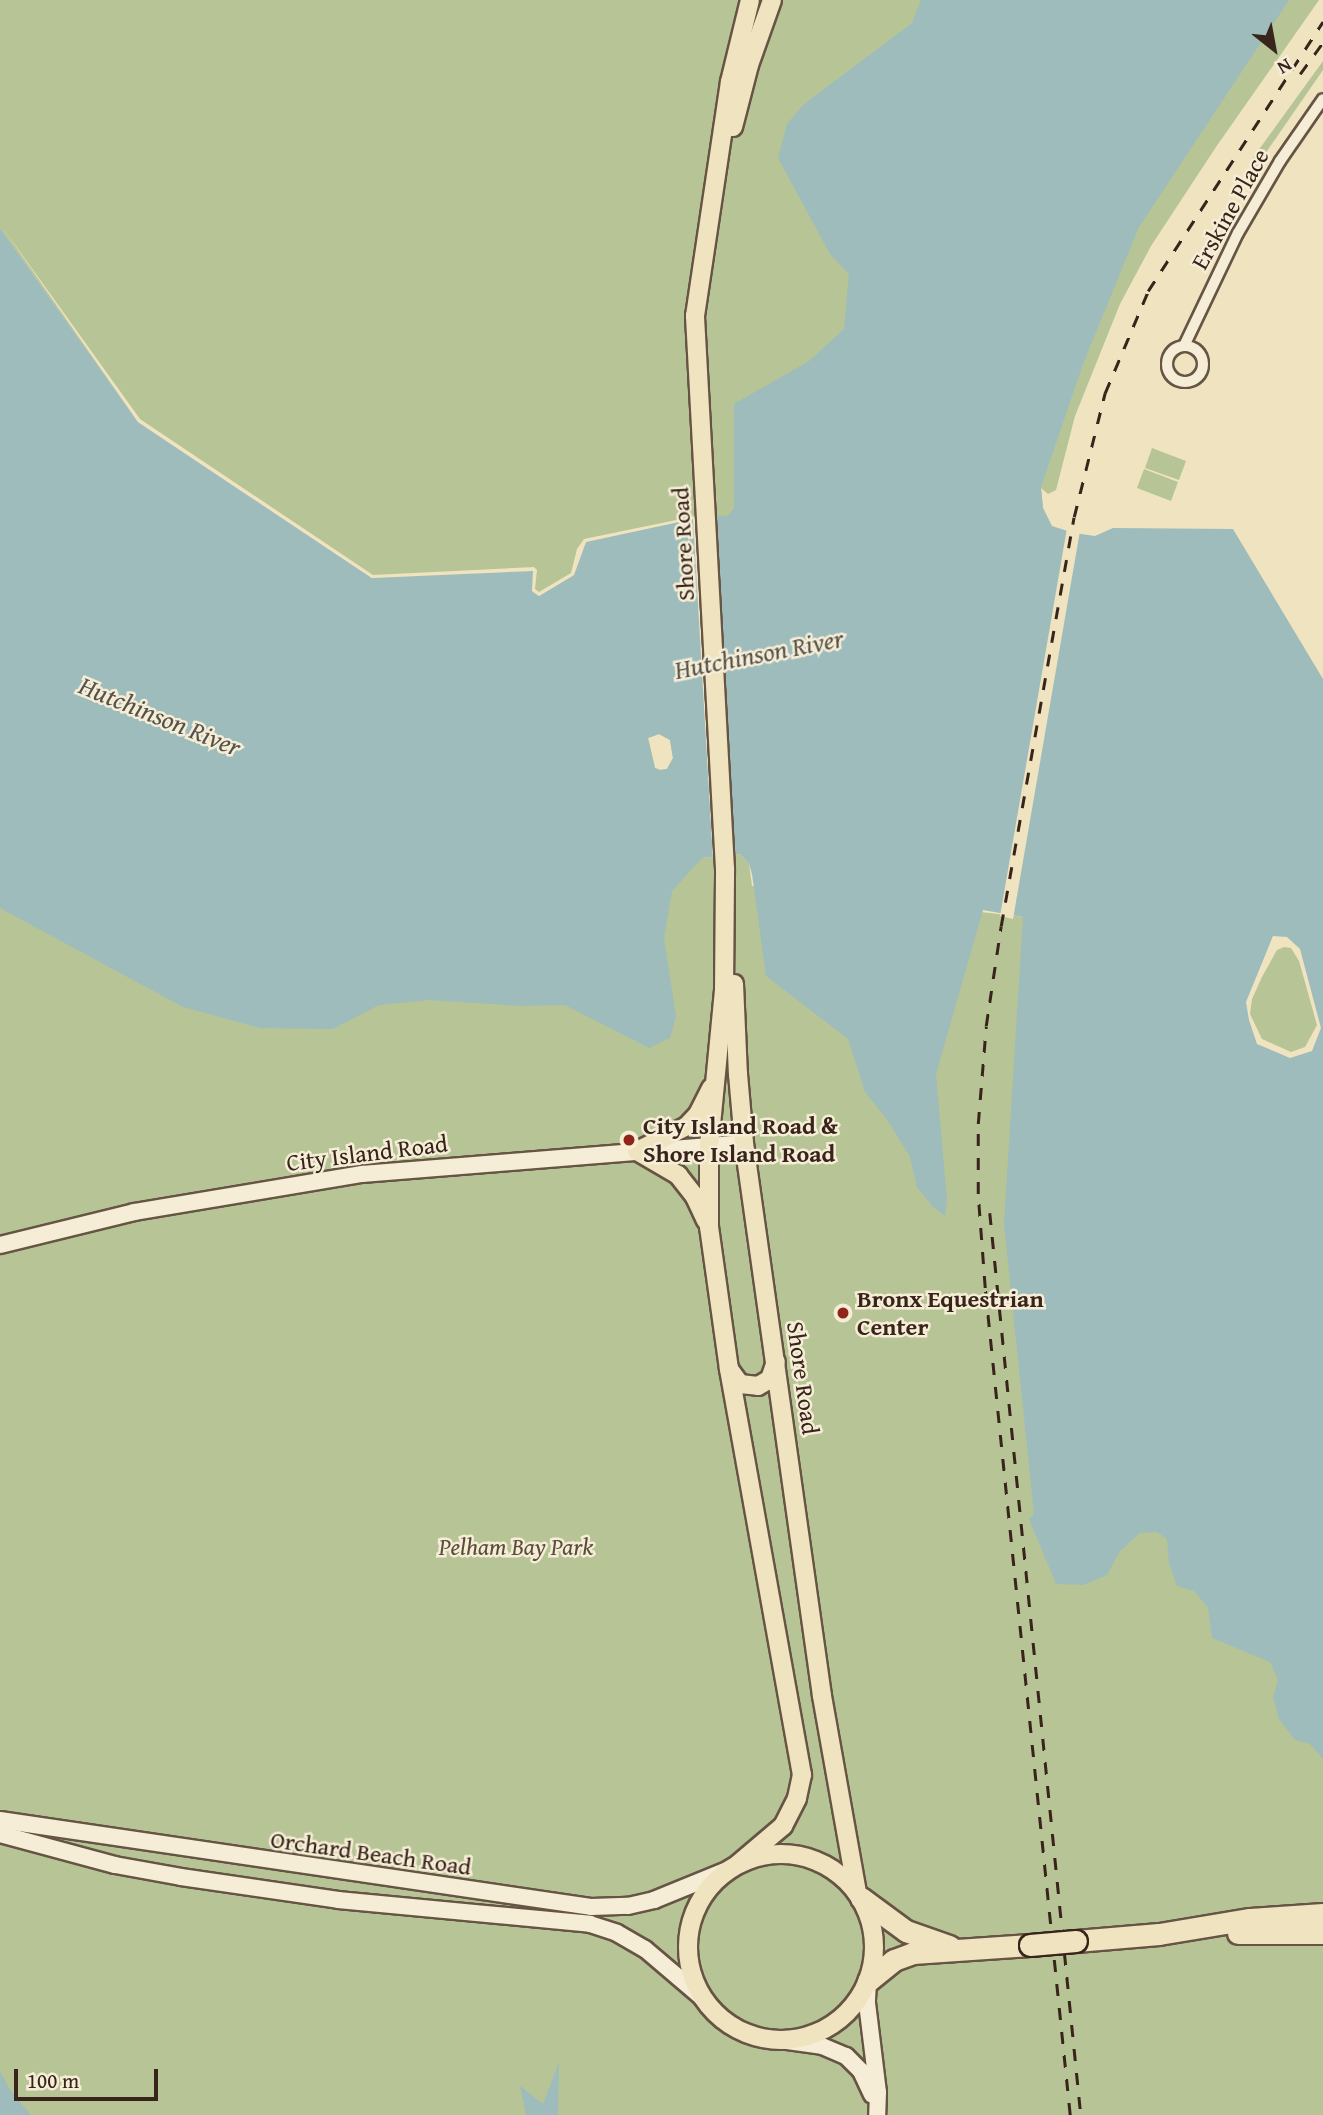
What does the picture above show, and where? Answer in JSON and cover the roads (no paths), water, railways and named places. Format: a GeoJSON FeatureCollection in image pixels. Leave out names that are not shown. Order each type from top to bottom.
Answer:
{"type":"FeatureCollection","features":[{"type":"Feature","properties":{"kind":"highway"},"geometry":{"type":"LineString","coordinates":[[859,1895],[916,1936],[968,1949]]}},
{"type":"Feature","properties":{"kind":"highway"},"geometry":{"type":"LineString","coordinates":[[1159,1934],[1250,1919],[1323,1914]]}},
{"type":"Feature","properties":{"kind":"highway"},"geometry":{"type":"LineString","coordinates":[[868,1981],[902,1956],[968,1949],[1159,1934],[1323,1933]]}},
{"type":"Feature","properties":{"kind":"main road","name":"Shore Road"},"geometry":{"type":"LineString","coordinates":[[734,1867],[774,1836],[787,1820],[800,1791],[802,1767],[729,1369],[709,1227],[709,1146],[724,991],[725,869],[695,316],[730,82],[750,0]]}},
{"type":"Feature","properties":{"kind":"main road","name":"Shore Road"},"geometry":{"type":"LineString","coordinates":[[710,218],[746,76],[772,0]]}},
{"type":"Feature","properties":{"kind":"main road","name":"Shore Road"},"geometry":{"type":"LineString","coordinates":[[725,869],[733,917],[738,1074],[744,1143],[822,1696],[859,1895]]}},
{"type":"Feature","properties":{"kind":"main road"},"geometry":{"type":"LineString","coordinates":[[637,1151],[669,1137],[693,1121],[715,1079]]}},
{"type":"Feature","properties":{"kind":"main road"},"geometry":{"type":"LineString","coordinates":[[637,1151],[678,1175],[695,1197],[709,1227]]}},
{"type":"Feature","properties":{"kind":"main road"},"geometry":{"type":"LineString","coordinates":[[729,1369],[740,1384],[758,1386],[770,1379],[776,1362]]}},
{"type":"Feature","properties":{"kind":"main road"},"geometry":{"type":"LineString","coordinates":[[771,1854],[805,1857],[836,1871],[859,1895],[871,1922],[874,1940],[868,1981],[855,2004],[829,2027],[805,2037],[780,2040],[752,2035],[732,2026],[705,2000],[690,1968],[689,1933],[693,1917],[705,1893],[734,1867],[771,1854]]}},
{"type":"Feature","properties":{"kind":"street"},"geometry":{"type":"LineString","coordinates":[[730,82],[742,0]]}},
{"type":"Feature","properties":{"kind":"street","name":"Erskine Place"},"geometry":{"type":"LineString","coordinates":[[1184,346],[1238,233],[1280,161],[1323,99]]}},
{"type":"Feature","properties":{"kind":"street","name":"City Island Road"},"geometry":{"type":"LineString","coordinates":[[0,1245],[134,1212],[307,1181],[403,1170],[744,1143]]}},
{"type":"Feature","properties":{"kind":"street","name":"Orchard Beach Road"},"geometry":{"type":"LineString","coordinates":[[0,1820],[591,1907],[628,1906],[654,1900],[734,1867]]}},
{"type":"Feature","properties":{"kind":"street","name":"Orchard Beach Road"},"geometry":{"type":"LineString","coordinates":[[0,1834],[115,1866],[181,1877],[338,1900],[590,1924],[617,1933],[645,1950],[705,2000]]}},
{"type":"Feature","properties":{"kind":"street"},"geometry":{"type":"LineString","coordinates":[[868,1981],[867,2003],[878,2092],[877,2111]]}},
{"type":"Feature","properties":{"kind":"street"},"geometry":{"type":"LineString","coordinates":[[780,2040],[822,2046],[853,2060],[865,2077],[877,2111]]}},
{"type":"Feature","properties":{"kind":"water","name":"Hutchinson River"},"geometry":{"type":"Polygon","coordinates":[[[921,0],[1289,0],[1139,227],[1083,364],[1041,487],[1043,508],[1052,526],[1074,533],[1095,536],[1113,528],[1233,529],[1323,679],[1323,1759],[1310,1744],[1295,1740],[1279,1719],[1273,1697],[1278,1680],[1270,1662],[1212,1638],[1208,1608],[1194,1591],[1177,1586],[1169,1564],[1167,1539],[1157,1532],[1140,1533],[1120,1551],[1107,1575],[1083,1585],[1056,1584],[1029,1519],[1034,1514],[1004,1224],[1023,917],[983,910],[936,1074],[947,1200],[945,1216],[933,1207],[917,1187],[910,1157],[888,1121],[865,1092],[848,1039],[766,976],[752,874],[749,864],[740,854],[702,858],[672,891],[664,938],[676,1016],[670,1038],[649,1048],[565,1005],[520,1006],[429,1000],[379,1005],[333,1029],[260,1028],[183,1007],[0,908],[0,228],[138,422],[372,578],[533,571],[532,591],[539,596],[574,575],[586,542],[711,515],[728,516],[734,508],[734,404],[809,361],[844,329],[849,274],[830,254],[778,158],[787,124],[804,104],[912,23],[921,0]],[[659,734],[648,738],[655,768],[660,770],[667,769],[673,758],[670,740],[659,734]],[[1273,936],[1246,1002],[1257,1044],[1290,1058],[1312,1051],[1321,1028],[1300,949],[1287,937],[1273,936]]]}},
{"type":"Feature","properties":{"kind":"water"},"geometry":{"type":"Polygon","coordinates":[[[559,2062],[558,2115],[526,2115],[520,2086],[543,2104],[559,2062]]]}},
{"type":"Feature","properties":{"kind":"water"},"geometry":{"type":"Polygon","coordinates":[[[0,2071],[10,2090],[31,2115],[0,2115],[0,2071]]]}},
{"type":"Feature","properties":{"kind":"railway"},"geometry":{"type":"LineString","coordinates":[[1070,2115],[985,1288],[978,1194],[978,1124],[986,1026],[1001,926],[1074,517],[1105,393],[1148,291],[1323,22]]}},
{"type":"Feature","properties":{"kind":"railway"},"geometry":{"type":"LineString","coordinates":[[1300,74],[1323,42]]}},
{"type":"Feature","properties":{"kind":"railway"},"geometry":{"type":"LineString","coordinates":[[990,1213],[1081,2115]]}},
{"type":"Feature","properties":{"kind":"place","name":"City Island Road & Shore Island Road"},"geometry":{"type":"Point","coordinates":[629,1140]}},
{"type":"Feature","properties":{"kind":"place","name":"Bronx Equestrian Center"},"geometry":{"type":"Point","coordinates":[843,1313]}},
{"type":"Feature","properties":{"kind":"park label","name":"Pelham Bay Park"},"geometry":{"type":"Point","coordinates":[516,1547]}}]}
